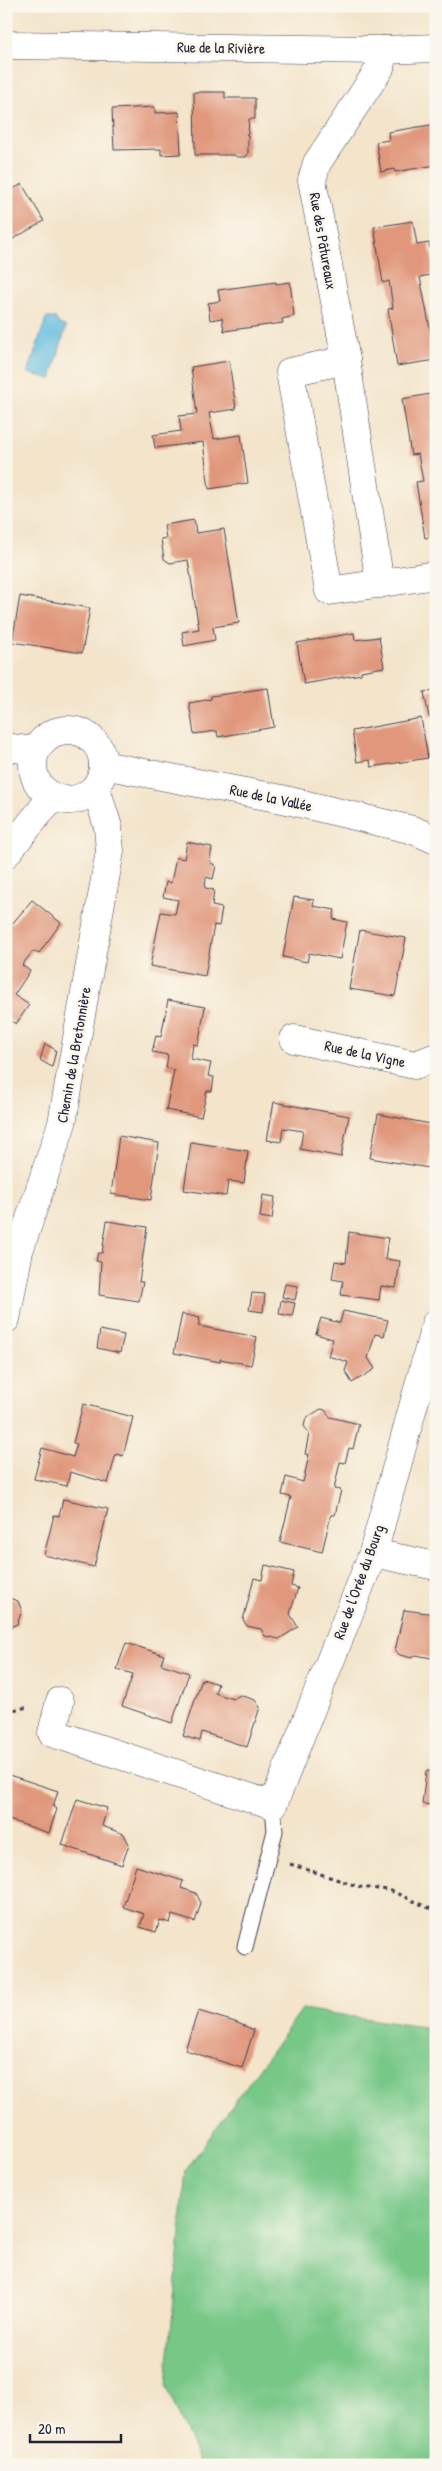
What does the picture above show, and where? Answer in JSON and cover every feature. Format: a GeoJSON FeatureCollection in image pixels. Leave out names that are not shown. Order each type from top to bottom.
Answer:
{"type":"FeatureCollection","features":[{"type":"Feature","properties":{"kind":"street","name":"Rue de la Rivière"},"geometry":{"type":"LineString","coordinates":[[6,45],[383,50],[436,48]]}},
{"type":"Feature","properties":{"kind":"street","name":"Rue des Pâtureaux"},"geometry":{"type":"LineString","coordinates":[[380,584],[346,360],[312,180],[316,163],[380,68],[383,50]]}},
{"type":"Feature","properties":{"kind":"street"},"geometry":{"type":"LineString","coordinates":[[346,360],[290,372],[329,591],[436,575]]}},
{"type":"Feature","properties":{"kind":"street"},"geometry":{"type":"LineString","coordinates":[[63,730],[76,730],[87,734],[102,753],[100,776],[87,795],[75,800],[63,800],[52,797],[40,786],[33,772],[35,751],[42,740],[52,733],[63,730]]}},
{"type":"Feature","properties":{"kind":"street"},"geometry":{"type":"LineString","coordinates":[[6,747],[35,751]]}},
{"type":"Feature","properties":{"kind":"street","name":"Rue de la Vallée"},"geometry":{"type":"LineString","coordinates":[[100,776],[282,799],[413,830],[436,840]]}},
{"type":"Feature","properties":{"kind":"street","name":"Chemin de la Bretonnière"},"geometry":{"type":"LineString","coordinates":[[6,1319],[19,1251],[62,1123],[110,851],[100,776]]}},
{"type":"Feature","properties":{"kind":"street"},"geometry":{"type":"LineString","coordinates":[[6,854],[52,797]]}},
{"type":"Feature","properties":{"kind":"street","name":"Rue de la Vigne"},"geometry":{"type":"LineString","coordinates":[[294,1038],[415,1065],[436,1057]]}},
{"type":"Feature","properties":{"kind":"street","name":"Rue de l'Orée du Bourg"},"geometry":{"type":"LineString","coordinates":[[273,1805],[373,1552],[436,1323]]}},
{"type":"Feature","properties":{"kind":"street"},"geometry":{"type":"LineString","coordinates":[[373,1552],[436,1566]]}},
{"type":"Feature","properties":{"kind":"street"},"geometry":{"type":"LineString","coordinates":[[60,1701],[52,1733],[273,1805]]}},
{"type":"Feature","properties":{"kind":"lane","name":"Rue de l'Orée du Bourg"},"geometry":{"type":"LineString","coordinates":[[245,1947],[275,1831],[273,1805]]}},
{"type":"Feature","properties":{"kind":"path"},"geometry":{"type":"LineString","coordinates":[[268,1856],[360,1887],[389,1890],[436,1911]]}},
{"type":"Feature","properties":{"kind":"green space"},"geometry":{"type":"Polygon","coordinates":[[[302,2009],[436,2029],[436,2465],[200,2465],[166,2385],[186,2170],[302,2009]]]}},
{"type":"Feature","properties":{"kind":"water"},"geometry":{"type":"Polygon","coordinates":[[[46,318],[55,318],[59,324],[66,327],[51,379],[28,373],[46,318]]]}},
{"type":"Feature","properties":{"kind":"building"},"geometry":{"type":"Polygon","coordinates":[[[194,92],[225,92],[225,98],[255,98],[255,119],[249,119],[248,134],[246,134],[248,136],[248,154],[246,157],[234,155],[195,155],[194,92]]]}},
{"type":"Feature","properties":{"kind":"building"},"geometry":{"type":"Polygon","coordinates":[[[155,107],[155,113],[179,112],[181,154],[161,155],[161,149],[114,150],[112,109],[155,107]]]}},
{"type":"Feature","properties":{"kind":"building"},"geometry":{"type":"Polygon","coordinates":[[[436,124],[436,165],[395,172],[394,169],[381,172],[376,142],[389,140],[388,132],[436,124]]]}},
{"type":"Feature","properties":{"kind":"building"},"geometry":{"type":"Polygon","coordinates":[[[22,184],[44,221],[6,243],[6,193],[22,184]]]}},
{"type":"Feature","properties":{"kind":"building"},"geometry":{"type":"Polygon","coordinates":[[[413,221],[417,245],[429,243],[435,274],[420,277],[436,360],[397,366],[388,309],[393,308],[389,281],[383,283],[374,227],[413,221]]]}},
{"type":"Feature","properties":{"kind":"building"},"geometry":{"type":"Polygon","coordinates":[[[276,282],[276,284],[290,282],[294,316],[282,319],[283,323],[224,331],[222,318],[210,320],[208,303],[220,301],[218,290],[276,282]]]}},
{"type":"Feature","properties":{"kind":"building"},"geometry":{"type":"Polygon","coordinates":[[[229,361],[236,409],[209,413],[214,439],[241,435],[248,483],[209,489],[203,442],[155,448],[153,435],[181,431],[179,416],[197,414],[191,367],[229,361]]]}},
{"type":"Feature","properties":{"kind":"building"},"geometry":{"type":"Polygon","coordinates":[[[436,393],[436,536],[425,538],[416,482],[423,481],[418,454],[411,455],[402,399],[436,393]]]}},
{"type":"Feature","properties":{"kind":"building"},"geometry":{"type":"Polygon","coordinates":[[[194,520],[196,533],[224,529],[239,623],[213,627],[215,640],[184,646],[182,632],[199,629],[188,560],[170,563],[164,559],[161,539],[166,538],[164,525],[194,520]]]}},
{"type":"Feature","properties":{"kind":"building"},"geometry":{"type":"Polygon","coordinates":[[[20,596],[90,608],[82,653],[12,642],[20,596]]]}},
{"type":"Feature","properties":{"kind":"building"},"geometry":{"type":"Polygon","coordinates":[[[436,628],[436,643],[435,643],[432,629],[436,628]]]}},
{"type":"Feature","properties":{"kind":"building"},"geometry":{"type":"Polygon","coordinates":[[[354,633],[355,640],[379,637],[384,667],[361,671],[361,674],[304,684],[297,643],[354,633]]]}},
{"type":"Feature","properties":{"kind":"building"},"geometry":{"type":"Polygon","coordinates":[[[268,688],[274,727],[218,737],[217,731],[194,734],[189,703],[211,699],[211,696],[268,688]]]}},
{"type":"Feature","properties":{"kind":"building"},"geometry":{"type":"Polygon","coordinates":[[[436,690],[436,715],[429,717],[424,692],[436,690]]]}},
{"type":"Feature","properties":{"kind":"building"},"geometry":{"type":"Polygon","coordinates":[[[421,718],[428,758],[371,767],[370,760],[357,762],[352,731],[421,718]]]}},
{"type":"Feature","properties":{"kind":"building"},"geometry":{"type":"Polygon","coordinates":[[[187,842],[212,847],[210,862],[216,866],[213,879],[206,877],[205,888],[214,890],[212,906],[222,908],[219,926],[214,925],[205,976],[150,966],[161,912],[175,914],[178,900],[163,897],[166,882],[171,883],[176,857],[184,859],[187,842]]]}},
{"type":"Feature","properties":{"kind":"building"},"geometry":{"type":"Polygon","coordinates":[[[294,897],[314,900],[313,906],[335,910],[333,919],[347,922],[340,959],[309,953],[307,962],[283,957],[294,897]]]}},
{"type":"Feature","properties":{"kind":"building"},"geometry":{"type":"Polygon","coordinates":[[[32,900],[61,923],[39,953],[33,951],[22,965],[30,971],[14,995],[29,1005],[16,1024],[6,1018],[6,925],[9,922],[12,924],[32,900]]]}},
{"type":"Feature","properties":{"kind":"building"},"geometry":{"type":"Polygon","coordinates":[[[360,930],[406,938],[395,996],[349,989],[360,930]]]}},
{"type":"Feature","properties":{"kind":"building"},"geometry":{"type":"Polygon","coordinates":[[[168,1000],[205,1007],[198,1045],[193,1044],[191,1059],[211,1063],[208,1076],[214,1077],[212,1091],[207,1091],[201,1117],[166,1110],[174,1070],[166,1068],[168,1055],[152,1052],[156,1036],[161,1037],[168,1000]]]}},
{"type":"Feature","properties":{"kind":"building"},"geometry":{"type":"Polygon","coordinates":[[[45,1044],[56,1050],[52,1067],[40,1060],[45,1044]]]}},
{"type":"Feature","properties":{"kind":"building"},"geometry":{"type":"Polygon","coordinates":[[[274,1102],[349,1116],[341,1157],[300,1149],[303,1131],[283,1128],[281,1142],[267,1140],[274,1102]]]}},
{"type":"Feature","properties":{"kind":"building"},"geometry":{"type":"Polygon","coordinates":[[[378,1114],[436,1125],[429,1168],[370,1158],[378,1114]]]}},
{"type":"Feature","properties":{"kind":"building"},"geometry":{"type":"Polygon","coordinates":[[[119,1136],[159,1143],[151,1200],[111,1194],[119,1136]]]}},
{"type":"Feature","properties":{"kind":"building"},"geometry":{"type":"Polygon","coordinates":[[[191,1142],[248,1151],[244,1183],[228,1181],[226,1196],[184,1190],[191,1142]]]}},
{"type":"Feature","properties":{"kind":"building"},"geometry":{"type":"Polygon","coordinates":[[[263,1195],[275,1197],[272,1219],[260,1217],[263,1195]]]}},
{"type":"Feature","properties":{"kind":"building"},"geometry":{"type":"Polygon","coordinates":[[[107,1221],[147,1227],[139,1282],[143,1282],[139,1301],[99,1295],[101,1262],[96,1261],[98,1253],[102,1253],[107,1221]]]}},
{"type":"Feature","properties":{"kind":"building"},"geometry":{"type":"Polygon","coordinates":[[[349,1232],[388,1238],[385,1259],[400,1261],[396,1288],[381,1286],[379,1300],[341,1295],[343,1281],[332,1279],[335,1261],[346,1263],[349,1232]]]}},
{"type":"Feature","properties":{"kind":"building"},"geometry":{"type":"Polygon","coordinates":[[[285,1284],[298,1286],[295,1300],[282,1297],[285,1284]]]}},
{"type":"Feature","properties":{"kind":"building"},"geometry":{"type":"Polygon","coordinates":[[[252,1293],[265,1294],[263,1312],[249,1310],[252,1293]]]}},
{"type":"Feature","properties":{"kind":"building"},"geometry":{"type":"Polygon","coordinates":[[[281,1300],[295,1303],[292,1316],[279,1314],[281,1300]]]}},
{"type":"Feature","properties":{"kind":"building"},"geometry":{"type":"Polygon","coordinates":[[[343,1311],[388,1320],[384,1336],[375,1334],[368,1358],[375,1369],[352,1383],[345,1371],[348,1362],[328,1356],[333,1339],[316,1334],[321,1318],[340,1323],[343,1311]]]}},
{"type":"Feature","properties":{"kind":"building"},"geometry":{"type":"Polygon","coordinates":[[[182,1314],[200,1318],[198,1326],[257,1337],[251,1365],[220,1359],[220,1362],[174,1353],[182,1314]]]}},
{"type":"Feature","properties":{"kind":"building"},"geometry":{"type":"Polygon","coordinates":[[[100,1330],[124,1335],[120,1353],[97,1348],[100,1330]]]}},
{"type":"Feature","properties":{"kind":"building"},"geometry":{"type":"Polygon","coordinates":[[[83,1404],[133,1417],[123,1456],[116,1454],[108,1483],[70,1472],[67,1486],[34,1479],[42,1448],[73,1457],[77,1444],[73,1443],[83,1404]]]}},
{"type":"Feature","properties":{"kind":"building"},"geometry":{"type":"Polygon","coordinates":[[[321,1409],[325,1410],[330,1417],[359,1424],[353,1449],[349,1448],[345,1463],[340,1462],[334,1489],[341,1490],[335,1515],[331,1515],[322,1552],[280,1542],[291,1497],[282,1495],[286,1477],[303,1482],[309,1455],[305,1454],[309,1434],[304,1426],[306,1418],[321,1409]]]}},
{"type":"Feature","properties":{"kind":"building"},"geometry":{"type":"Polygon","coordinates":[[[63,1499],[108,1509],[94,1567],[44,1555],[54,1515],[59,1516],[63,1499]]]}},
{"type":"Feature","properties":{"kind":"building"},"geometry":{"type":"Polygon","coordinates":[[[265,1565],[294,1572],[291,1586],[298,1588],[290,1614],[298,1627],[279,1639],[265,1636],[261,1629],[247,1626],[243,1620],[254,1578],[262,1580],[265,1565]]]}},
{"type":"Feature","properties":{"kind":"building"},"geometry":{"type":"Polygon","coordinates":[[[6,1597],[18,1601],[22,1611],[17,1624],[9,1628],[6,1635],[6,1597]]]}},
{"type":"Feature","properties":{"kind":"building"},"geometry":{"type":"Polygon","coordinates":[[[404,1610],[436,1614],[436,1659],[416,1655],[412,1658],[400,1655],[395,1651],[404,1610]]]}},
{"type":"Feature","properties":{"kind":"building"},"geometry":{"type":"Polygon","coordinates":[[[6,1641],[10,1643],[6,1653],[6,1641]]]}},
{"type":"Feature","properties":{"kind":"building"},"geometry":{"type":"Polygon","coordinates":[[[126,1643],[164,1655],[161,1664],[189,1673],[172,1723],[122,1706],[133,1674],[117,1669],[126,1643]]]}},
{"type":"Feature","properties":{"kind":"building"},"geometry":{"type":"Polygon","coordinates":[[[202,1679],[218,1684],[215,1693],[233,1699],[240,1695],[255,1700],[260,1707],[247,1747],[202,1732],[200,1741],[183,1736],[202,1679]]]}},
{"type":"Feature","properties":{"kind":"building"},"geometry":{"type":"Polygon","coordinates":[[[426,1771],[436,1772],[436,1805],[422,1804],[426,1771]]]}},
{"type":"Feature","properties":{"kind":"building"},"geometry":{"type":"Polygon","coordinates":[[[6,1774],[58,1791],[53,1807],[57,1809],[49,1833],[6,1819],[6,1774]]]}},
{"type":"Feature","properties":{"kind":"building"},"geometry":{"type":"Polygon","coordinates":[[[77,1799],[107,1808],[102,1826],[124,1834],[129,1844],[122,1865],[62,1845],[77,1799]]]}},
{"type":"Feature","properties":{"kind":"building"},"geometry":{"type":"Polygon","coordinates":[[[136,1866],[183,1881],[181,1888],[196,1893],[201,1903],[195,1922],[172,1915],[170,1923],[160,1920],[156,1932],[140,1927],[144,1914],[123,1907],[136,1866]]]}},
{"type":"Feature","properties":{"kind":"building"},"geometry":{"type":"Polygon","coordinates":[[[198,2011],[254,2030],[242,2068],[185,2050],[198,2011]]]}}]}
